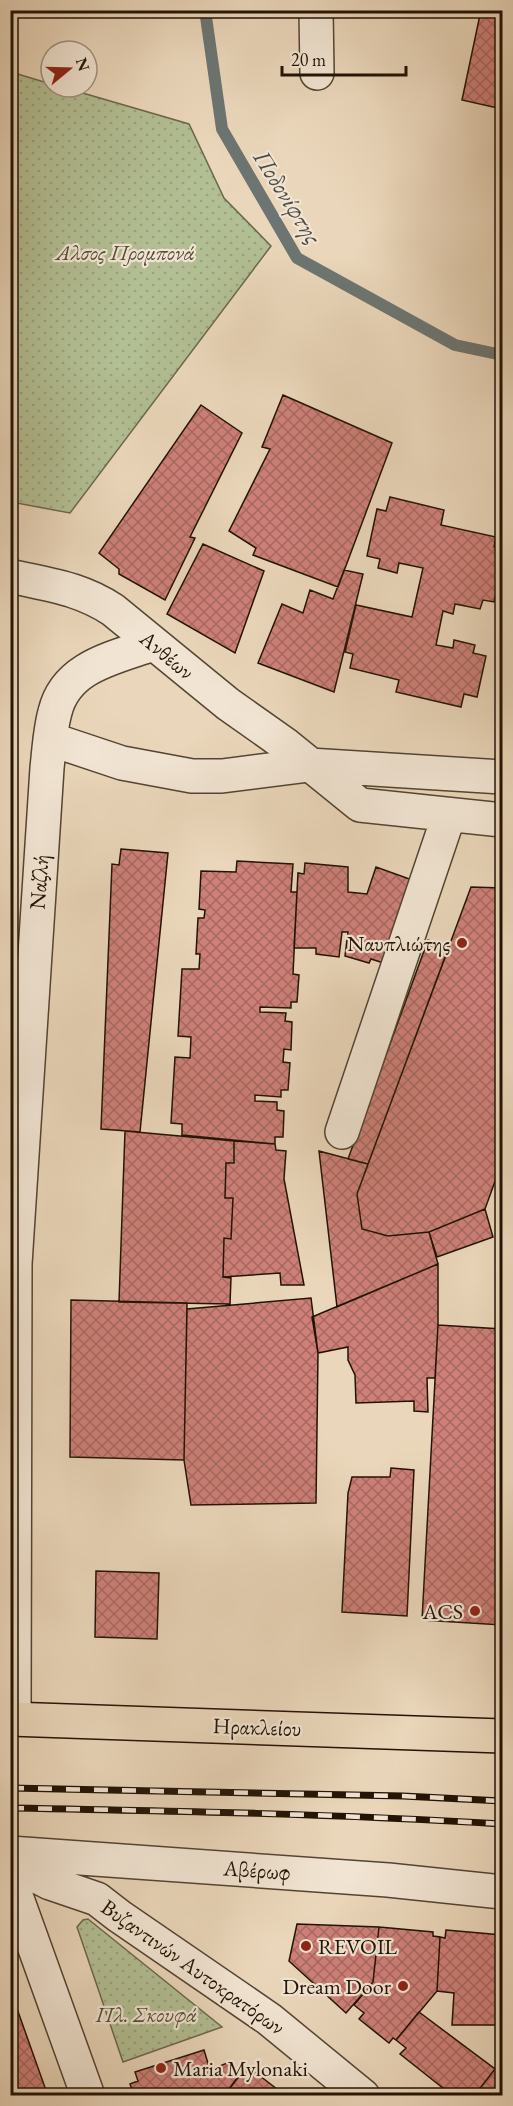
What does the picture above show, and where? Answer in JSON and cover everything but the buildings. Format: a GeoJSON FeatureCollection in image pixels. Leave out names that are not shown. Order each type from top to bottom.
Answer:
{"type":"FeatureCollection","features":[{"type":"Feature","properties":{"kind":"main road","name":"Ηρακλείου"},"geometry":{"type":"LineString","coordinates":[[12,1719],[502,1736]]}},
{"type":"Feature","properties":{"kind":"street"},"geometry":{"type":"LineString","coordinates":[[316,10],[317,73]]}},
{"type":"Feature","properties":{"kind":"street","name":"Ανθέων"},"geometry":{"type":"LineString","coordinates":[[10,576],[89,595],[114,610],[228,704],[286,745],[360,805],[502,820]]}},
{"type":"Feature","properties":{"kind":"street","name":"Ναζλή"},"geometry":{"type":"LineString","coordinates":[[12,1719],[15,1264],[50,739],[55,711],[71,680],[90,668],[153,644]]}},
{"type":"Feature","properties":{"kind":"street"},"geometry":{"type":"LineString","coordinates":[[50,739],[122,763],[192,776],[222,776],[309,765],[502,777]]}},
{"type":"Feature","properties":{"kind":"street"},"geometry":{"type":"LineString","coordinates":[[342,1132],[449,815]]}},
{"type":"Feature","properties":{"kind":"street","name":"Αβέρωφ"},"geometry":{"type":"LineString","coordinates":[[10,1853],[388,1880],[502,1892]]}},
{"type":"Feature","properties":{"kind":"street","name":"Βυζαντινών Αυτοκρατόρων"},"geometry":{"type":"LineString","coordinates":[[10,1859],[50,1883],[97,1899],[270,2019],[363,2096]]}},
{"type":"Feature","properties":{"kind":"street"},"geometry":{"type":"LineString","coordinates":[[10,1878],[88,2096]]}},
{"type":"Feature","properties":{"kind":"green space","name":"Αλσος Προμπονά"},"geometry":{"type":"Polygon","coordinates":[[[11,72],[39,80],[39,99],[99,98],[189,124],[224,198],[271,246],[70,513],[11,502],[11,72]]]}},
{"type":"Feature","properties":{"kind":"green space","name":"Πλ. Σκουφά"},"geometry":{"type":"Polygon","coordinates":[[[88,1919],[222,2027],[123,2062],[77,1927],[83,1920],[88,1919]]]}},
{"type":"Feature","properties":{"kind":"waterway","name":"Ποδονίφτης"},"geometry":{"type":"LineString","coordinates":[[205,10],[222,129],[297,258],[455,345],[502,355]]}},
{"type":"Feature","properties":{"kind":"railway"},"geometry":{"type":"LineString","coordinates":[[10,1788],[403,1796],[502,1801]]}},
{"type":"Feature","properties":{"kind":"railway"},"geometry":{"type":"LineString","coordinates":[[10,1808],[318,1815],[502,1824]]}},
{"type":"Feature","properties":{"kind":"place","name":"Ναυπλιώτης"},"geometry":{"type":"Point","coordinates":[462,943]}},
{"type":"Feature","properties":{"kind":"place","name":"ACS"},"geometry":{"type":"Point","coordinates":[475,1611]}},
{"type":"Feature","properties":{"kind":"place","name":"REVOIL"},"geometry":{"type":"Point","coordinates":[306,1946]}},
{"type":"Feature","properties":{"kind":"place","name":"Dream Door"},"geometry":{"type":"Point","coordinates":[403,1986]}},
{"type":"Feature","properties":{"kind":"place","name":"Maria Mylonaki"},"geometry":{"type":"Point","coordinates":[161,2068]}}]}
